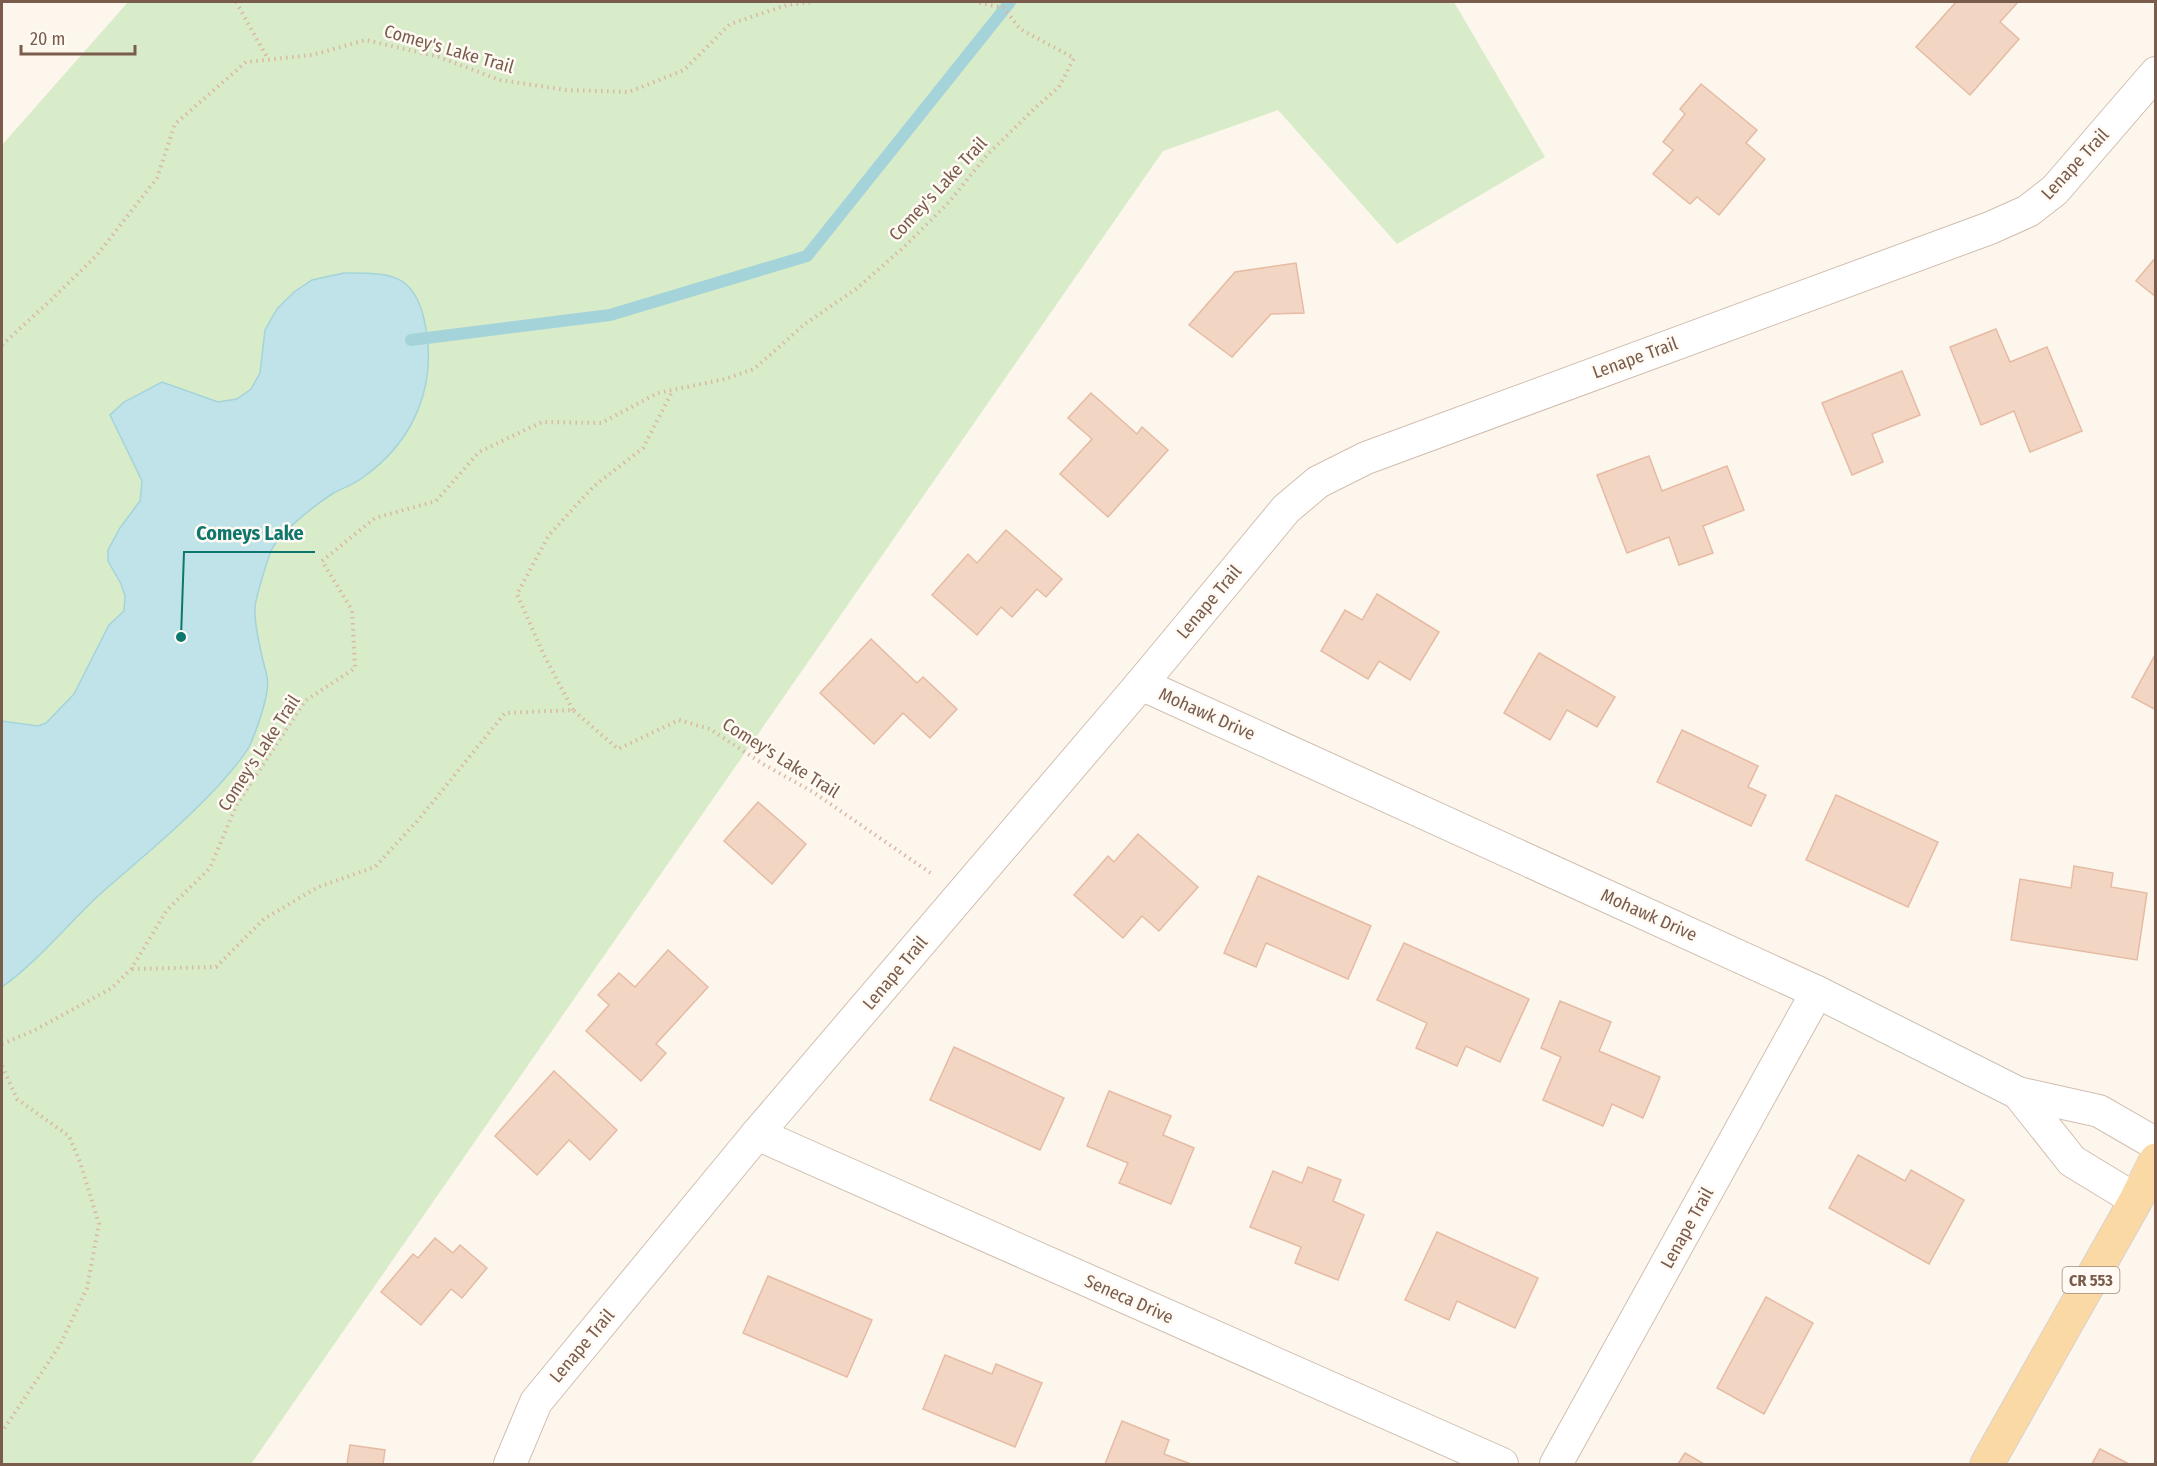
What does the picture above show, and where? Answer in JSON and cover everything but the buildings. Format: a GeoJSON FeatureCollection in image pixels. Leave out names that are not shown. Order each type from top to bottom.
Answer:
{"type":"FeatureCollection","features":[{"type":"Feature","properties":{"kind":"main road","name":"CR 553"},"geometry":{"type":"LineString","coordinates":[[1987,1464],[2136,1200],[2156,1160]]}},
{"type":"Feature","properties":{"kind":"street","name":"Lenape Trail"},"geometry":{"type":"LineString","coordinates":[[510,1464],[536,1402],[757,1134],[1141,684],[1286,509],[1318,482],[1366,458],[1979,232],[2028,211],[2055,190],[2156,73]]}},
{"type":"Feature","properties":{"kind":"street","name":"Mohawk Drive"},"geometry":{"type":"LineString","coordinates":[[1141,684],[1817,992],[2018,1093],[2099,1111],[2156,1144]]}},
{"type":"Feature","properties":{"kind":"street","name":"Lenape Trail"},"geometry":{"type":"LineString","coordinates":[[1557,1464],[1817,992]]}},
{"type":"Feature","properties":{"kind":"street"},"geometry":{"type":"LineString","coordinates":[[2018,1093],[2072,1161],[2136,1200]]}},
{"type":"Feature","properties":{"kind":"street","name":"Seneca Drive"},"geometry":{"type":"LineString","coordinates":[[757,1134],[1502,1464]]}},
{"type":"Feature","properties":{"kind":"path"},"geometry":{"type":"LineString","coordinates":[[236,2],[268,59]]}},
{"type":"Feature","properties":{"kind":"path","name":"Comey's Lake Trail"},"geometry":{"type":"LineString","coordinates":[[2,345],[97,255],[157,178],[176,124],[246,62],[312,55],[366,40],[440,57],[500,80],[566,90],[629,92],[684,70],[730,24],[787,4],[814,2]]}},
{"type":"Feature","properties":{"kind":"path","name":"Comey's Lake Trail"},"geometry":{"type":"LineString","coordinates":[[2,1044],[35,1030],[112,988],[131,969],[167,910],[210,868],[236,806],[272,755],[305,701],[355,668],[352,610],[322,561],[375,518],[436,501],[479,452],[542,422],[601,423],[658,393],[725,379],[754,369],[805,324],[856,290],[911,241],[949,202],[987,155],[1059,87],[1074,58],[1020,29],[1004,9],[975,2]]}},
{"type":"Feature","properties":{"kind":"path","name":"Comey's Lake Trail"},"geometry":{"type":"LineString","coordinates":[[674,390],[643,448],[593,487],[549,535],[517,594],[543,653],[573,710],[618,749],[679,720],[711,729],[764,764],[813,792],[939,879]]}},
{"type":"Feature","properties":{"kind":"path"},"geometry":{"type":"LineString","coordinates":[[131,969],[216,967],[264,919],[318,887],[375,867],[419,819],[505,712],[573,710]]}},
{"type":"Feature","properties":{"kind":"path"},"geometry":{"type":"LineString","coordinates":[[2,1066],[17,1099],[69,1136],[80,1162],[99,1224],[87,1288],[60,1345],[2,1432]]}},
{"type":"Feature","properties":{"kind":"green space"},"geometry":{"type":"Polygon","coordinates":[[[128,2],[1454,2],[1545,157],[1397,244],[1278,110],[1163,151],[251,1464],[2,1464],[2,145],[128,2]]]}},
{"type":"Feature","properties":{"kind":"water"},"geometry":{"type":"Polygon","coordinates":[[[344,273],[373,273],[396,278],[405,283],[419,303],[428,343],[428,366],[425,388],[409,428],[396,447],[380,463],[359,480],[332,494],[308,511],[283,534],[272,549],[255,608],[257,632],[268,685],[263,710],[249,747],[242,757],[219,785],[190,814],[99,895],[40,955],[2,987],[2,721],[38,726],[46,723],[74,694],[109,625],[124,611],[125,596],[108,561],[108,550],[120,528],[140,501],[142,481],[110,415],[124,402],[162,382],[218,402],[237,399],[251,389],[260,373],[265,330],[277,309],[294,292],[312,280],[344,273]]]}},
{"type":"Feature","properties":{"kind":"waterway"},"geometry":{"type":"LineString","coordinates":[[411,340],[610,315],[807,256],[1010,2]]}},
{"type":"Feature","properties":{"kind":"place","name":"Comeys Lake"},"geometry":{"type":"Point","coordinates":[181,637]}}]}
